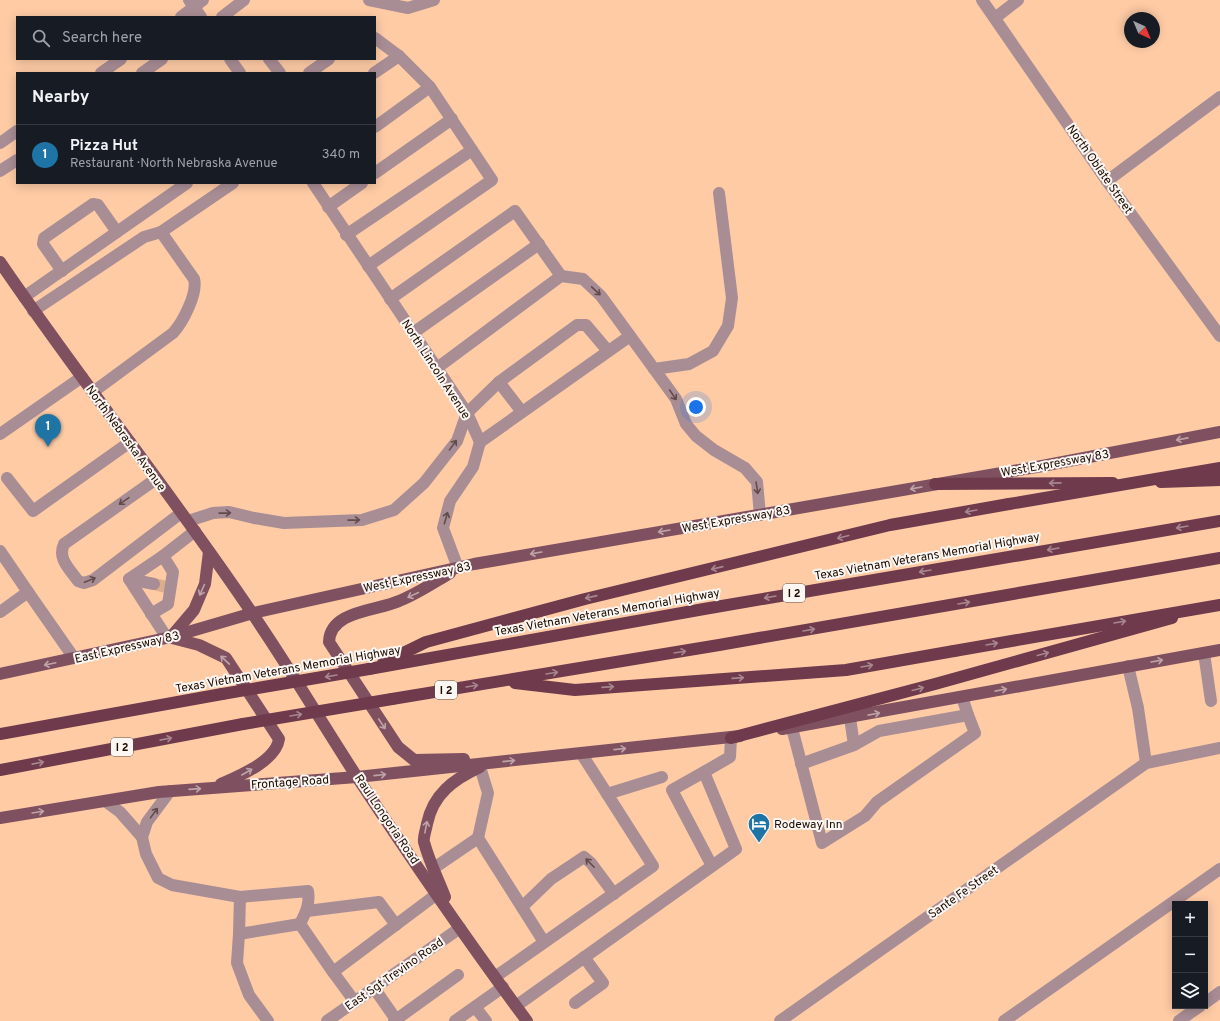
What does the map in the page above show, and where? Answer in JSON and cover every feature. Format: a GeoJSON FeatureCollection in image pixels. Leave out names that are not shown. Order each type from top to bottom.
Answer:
{"type":"FeatureCollection","features":[{"type":"Feature","properties":{"kind":"highway"},"geometry":{"type":"LineString","coordinates":[[369,669],[426,642],[585,599],[890,525],[1220,468]]}},
{"type":"Feature","properties":{"kind":"highway"},"geometry":{"type":"LineString","coordinates":[[935,484],[1220,480]]}},
{"type":"Feature","properties":{"kind":"highway","name":"Texas Vietnam Veterans Memorial Highway"},"geometry":{"type":"LineString","coordinates":[[0,734],[704,609],[1220,520]]}},
{"type":"Feature","properties":{"kind":"highway","name":"I 2"},"geometry":{"type":"LineString","coordinates":[[0,770],[243,724],[719,645],[1220,558]]}},
{"type":"Feature","properties":{"kind":"highway"},"geometry":{"type":"LineString","coordinates":[[500,682],[575,690],[846,670],[1220,604]]}},
{"type":"Feature","properties":{"kind":"highway"},"geometry":{"type":"LineString","coordinates":[[731,738],[935,684],[1220,604]]}},
{"type":"Feature","properties":{"kind":"highway"},"geometry":{"type":"LineString","coordinates":[[0,727],[120,712]]}},
{"type":"Feature","properties":{"kind":"main road","name":"North Nebraska Avenue"},"geometry":{"type":"LineString","coordinates":[[0,262],[33,311],[130,442],[253,613]]}},
{"type":"Feature","properties":{"kind":"main road","name":"West Expressway 83"},"geometry":{"type":"LineString","coordinates":[[253,613],[458,568],[1220,432]]}},
{"type":"Feature","properties":{"kind":"main road"},"geometry":{"type":"LineString","coordinates":[[209,552],[205,584],[194,610],[169,638],[199,645],[226,658],[279,739],[277,747],[268,757],[247,773],[211,788]]}},
{"type":"Feature","properties":{"kind":"main road"},"geometry":{"type":"LineString","coordinates":[[458,568],[418,594],[396,603],[351,614],[337,624],[329,639],[330,645],[403,753],[414,760],[468,759],[485,765]]}},
{"type":"Feature","properties":{"kind":"main road","name":"East Expressway 83"},"geometry":{"type":"LineString","coordinates":[[0,674],[169,638],[253,613]]}},
{"type":"Feature","properties":{"kind":"main road","name":"Raul Longoria Road"},"geometry":{"type":"LineString","coordinates":[[253,613],[358,777],[460,928],[527,1021]]}},
{"type":"Feature","properties":{"kind":"main road"},"geometry":{"type":"LineString","coordinates":[[582,753],[731,738],[850,718],[1220,650]]}},
{"type":"Feature","properties":{"kind":"main road","name":"Frontage Road"},"geometry":{"type":"LineString","coordinates":[[0,818],[170,791],[358,777],[485,765],[582,753]]}},
{"type":"Feature","properties":{"kind":"main road"},"geometry":{"type":"LineString","coordinates":[[453,916],[423,841],[428,814],[436,798],[443,789],[466,774],[485,765]]}},
{"type":"Feature","properties":{"kind":"street"},"geometry":{"type":"LineString","coordinates":[[223,16],[244,0]]}},
{"type":"Feature","properties":{"kind":"street"},"geometry":{"type":"LineString","coordinates":[[368,0],[408,8],[434,0]]}},
{"type":"Feature","properties":{"kind":"street","name":"North Oblate Street"},"geometry":{"type":"LineString","coordinates":[[982,0],[1107,181],[1220,336]]}},
{"type":"Feature","properties":{"kind":"street"},"geometry":{"type":"LineString","coordinates":[[995,18],[1018,0]]}},
{"type":"Feature","properties":{"kind":"street"},"geometry":{"type":"LineString","coordinates":[[182,16],[197,6]]}},
{"type":"Feature","properties":{"kind":"street"},"geometry":{"type":"LineString","coordinates":[[368,266],[492,180],[430,87],[399,56],[376,39]]}},
{"type":"Feature","properties":{"kind":"street"},"geometry":{"type":"LineString","coordinates":[[375,72],[399,56]]}},
{"type":"Feature","properties":{"kind":"street"},"geometry":{"type":"LineString","coordinates":[[102,72],[120,60]]}},
{"type":"Feature","properties":{"kind":"street"},"geometry":{"type":"LineString","coordinates":[[143,72],[161,60]]}},
{"type":"Feature","properties":{"kind":"street"},"geometry":{"type":"LineString","coordinates":[[231,60],[239,72]]}},
{"type":"Feature","properties":{"kind":"street"},"geometry":{"type":"LineString","coordinates":[[270,60],[279,72]]}},
{"type":"Feature","properties":{"kind":"street"},"geometry":{"type":"LineString","coordinates":[[310,72],[328,60]]}},
{"type":"Feature","properties":{"kind":"street"},"geometry":{"type":"LineString","coordinates":[[376,126],[430,87]]}},
{"type":"Feature","properties":{"kind":"street"},"geometry":{"type":"LineString","coordinates":[[1107,181],[1220,97]]}},
{"type":"Feature","properties":{"kind":"street"},"geometry":{"type":"LineString","coordinates":[[376,172],[452,119]]}},
{"type":"Feature","properties":{"kind":"street"},"geometry":{"type":"LineString","coordinates":[[0,143],[16,132]]}},
{"type":"Feature","properties":{"kind":"street"},"geometry":{"type":"LineString","coordinates":[[346,235],[472,150]]}},
{"type":"Feature","properties":{"kind":"street"},"geometry":{"type":"LineString","coordinates":[[0,172],[16,161]]}},
{"type":"Feature","properties":{"kind":"street"},"geometry":{"type":"LineString","coordinates":[[24,298],[186,184]]}},
{"type":"Feature","properties":{"kind":"street"},"geometry":{"type":"LineString","coordinates":[[33,311],[144,237],[161,232],[232,184]]}},
{"type":"Feature","properties":{"kind":"street","name":"North Lincoln Avenue"},"geometry":{"type":"LineString","coordinates":[[314,184],[346,235],[467,413],[480,442]]}},
{"type":"Feature","properties":{"kind":"street"},"geometry":{"type":"LineString","coordinates":[[328,207],[361,184]]}},
{"type":"Feature","properties":{"kind":"street"},"geometry":{"type":"LineString","coordinates":[[654,369],[689,364],[713,351],[728,326],[732,298],[719,193]]}},
{"type":"Feature","properties":{"kind":"street"},"geometry":{"type":"LineString","coordinates":[[62,271],[43,244],[44,238],[93,204],[98,205],[117,232]]}},
{"type":"Feature","properties":{"kind":"street"},"geometry":{"type":"LineString","coordinates":[[390,299],[515,211],[562,276]]}},
{"type":"Feature","properties":{"kind":"street"},"geometry":{"type":"LineString","coordinates":[[93,392],[173,333],[182,324],[197,286],[194,279],[161,232]]}},
{"type":"Feature","properties":{"kind":"street"},"geometry":{"type":"LineString","coordinates":[[413,333],[539,244]]}},
{"type":"Feature","properties":{"kind":"street"},"geometry":{"type":"LineString","coordinates":[[437,368],[562,276],[583,279],[601,296],[676,399],[686,424],[696,436],[714,450],[745,468],[756,482],[760,515]]}},
{"type":"Feature","properties":{"kind":"street"},"geometry":{"type":"LineString","coordinates":[[156,478],[64,544],[61,551],[61,558],[78,582],[84,583],[93,580],[188,522],[213,513],[229,512],[254,518],[284,522],[362,520],[394,510],[424,483],[457,441],[467,413],[499,382],[576,326],[586,325],[608,352]]}},
{"type":"Feature","properties":{"kind":"street"},"geometry":{"type":"LineString","coordinates":[[458,568],[443,528],[450,500],[473,467],[480,442],[630,336]]}},
{"type":"Feature","properties":{"kind":"street"},"geometry":{"type":"LineString","coordinates":[[0,434],[82,377]]}},
{"type":"Feature","properties":{"kind":"street"},"geometry":{"type":"LineString","coordinates":[[499,382],[522,412]]}},
{"type":"Feature","properties":{"kind":"street"},"geometry":{"type":"LineString","coordinates":[[7,478],[33,511],[130,442]]}},
{"type":"Feature","properties":{"kind":"street"},"geometry":{"type":"LineString","coordinates":[[129,579],[163,556],[188,522]]}},
{"type":"Feature","properties":{"kind":"street"},"geometry":{"type":"LineString","coordinates":[[0,551],[5,565],[28,592],[74,658]]}},
{"type":"Feature","properties":{"kind":"street"},"geometry":{"type":"LineString","coordinates":[[151,614],[168,604],[168,587],[173,572],[163,556]]}},
{"type":"Feature","properties":{"kind":"street"},"geometry":{"type":"LineString","coordinates":[[129,579],[154,584]]}},
{"type":"Feature","properties":{"kind":"street"},"geometry":{"type":"LineString","coordinates":[[129,579],[151,614],[169,638]]}},
{"type":"Feature","properties":{"kind":"street"},"geometry":{"type":"LineString","coordinates":[[0,612],[28,592]]}},
{"type":"Feature","properties":{"kind":"street"},"geometry":{"type":"LineString","coordinates":[[1204,653],[1211,701]]}},
{"type":"Feature","properties":{"kind":"street"},"geometry":{"type":"LineString","coordinates":[[1128,666],[1138,708],[1146,763]]}},
{"type":"Feature","properties":{"kind":"street"},"geometry":{"type":"LineString","coordinates":[[792,728],[822,842],[865,816],[877,802],[975,733],[962,697]]}},
{"type":"Feature","properties":{"kind":"street"},"geometry":{"type":"LineString","coordinates":[[801,764],[854,745],[879,731],[968,715]]}},
{"type":"Feature","properties":{"kind":"street"},"geometry":{"type":"LineString","coordinates":[[850,718],[854,745]]}},
{"type":"Feature","properties":{"kind":"street"},"geometry":{"type":"LineString","coordinates":[[712,866],[672,790],[730,757],[731,738]]}},
{"type":"Feature","properties":{"kind":"street","name":"Sante Fe Street"},"geometry":{"type":"LineString","coordinates":[[780,1021],[1146,763],[1220,748]]}},
{"type":"Feature","properties":{"kind":"street"},"geometry":{"type":"LineString","coordinates":[[495,977],[653,866],[582,753]]}},
{"type":"Feature","properties":{"kind":"street"},"geometry":{"type":"LineString","coordinates":[[434,868],[478,838],[488,793],[485,765]]}},
{"type":"Feature","properties":{"kind":"street"},"geometry":{"type":"LineString","coordinates":[[516,1006],[736,849],[704,772]]}},
{"type":"Feature","properties":{"kind":"street"},"geometry":{"type":"LineString","coordinates":[[607,794],[662,777]]}},
{"type":"Feature","properties":{"kind":"street"},"geometry":{"type":"LineString","coordinates":[[142,837],[147,822],[170,791]]}},
{"type":"Feature","properties":{"kind":"street"},"geometry":{"type":"LineString","coordinates":[[105,801],[120,812],[142,837],[146,854],[158,878],[172,885],[240,897],[308,891],[308,911],[300,924],[240,934]]}},
{"type":"Feature","properties":{"kind":"street"},"geometry":{"type":"LineString","coordinates":[[478,838],[544,942]]}},
{"type":"Feature","properties":{"kind":"street"},"geometry":{"type":"LineString","coordinates":[[522,907],[551,879],[584,857],[591,863],[614,894]]}},
{"type":"Feature","properties":{"kind":"street"},"geometry":{"type":"LineString","coordinates":[[1004,1021],[1220,869]]}},
{"type":"Feature","properties":{"kind":"street"},"geometry":{"type":"LineString","coordinates":[[333,972],[437,894]]}},
{"type":"Feature","properties":{"kind":"street"},"geometry":{"type":"LineString","coordinates":[[240,897],[240,934],[236,963],[249,995],[268,1021]]}},
{"type":"Feature","properties":{"kind":"street"},"geometry":{"type":"LineString","coordinates":[[308,911],[379,902],[396,925]]}},
{"type":"Feature","properties":{"kind":"street"},"geometry":{"type":"LineString","coordinates":[[300,924],[355,1002]]}},
{"type":"Feature","properties":{"kind":"street","name":"East Sgt Trevino Road"},"geometry":{"type":"LineString","coordinates":[[328,1021],[460,928]]}},
{"type":"Feature","properties":{"kind":"street"},"geometry":{"type":"LineString","coordinates":[[575,1003],[603,983],[584,957]]}},
{"type":"Feature","properties":{"kind":"street"},"geometry":{"type":"LineString","coordinates":[[374,988],[396,1021],[458,975]]}},
{"type":"Feature","properties":{"kind":"street"},"geometry":{"type":"LineString","coordinates":[[455,1021],[502,987]]}},
{"type":"Feature","properties":{"kind":"street"},"geometry":{"type":"LineString","coordinates":[[1208,1000],[1220,992]]}},
{"type":"Feature","properties":{"kind":"street"},"geometry":{"type":"LineString","coordinates":[[475,1007],[486,1021]]}},
{"type":"Feature","properties":{"kind":"street"},"geometry":{"type":"LineString","coordinates":[[1178,1021],[1196,1009]]}},
{"type":"Feature","properties":{"kind":"tunnel"},"geometry":{"type":"LineString","coordinates":[[154,584],[166,587]]}},
{"type":"Feature","properties":{"kind":"place","name":"Pizza Hut"},"geometry":{"type":"Point","coordinates":[48,447]}},
{"type":"Feature","properties":{"kind":"place","name":"Rodeway Inn"},"geometry":{"type":"Point","coordinates":[759,844]}}]}
